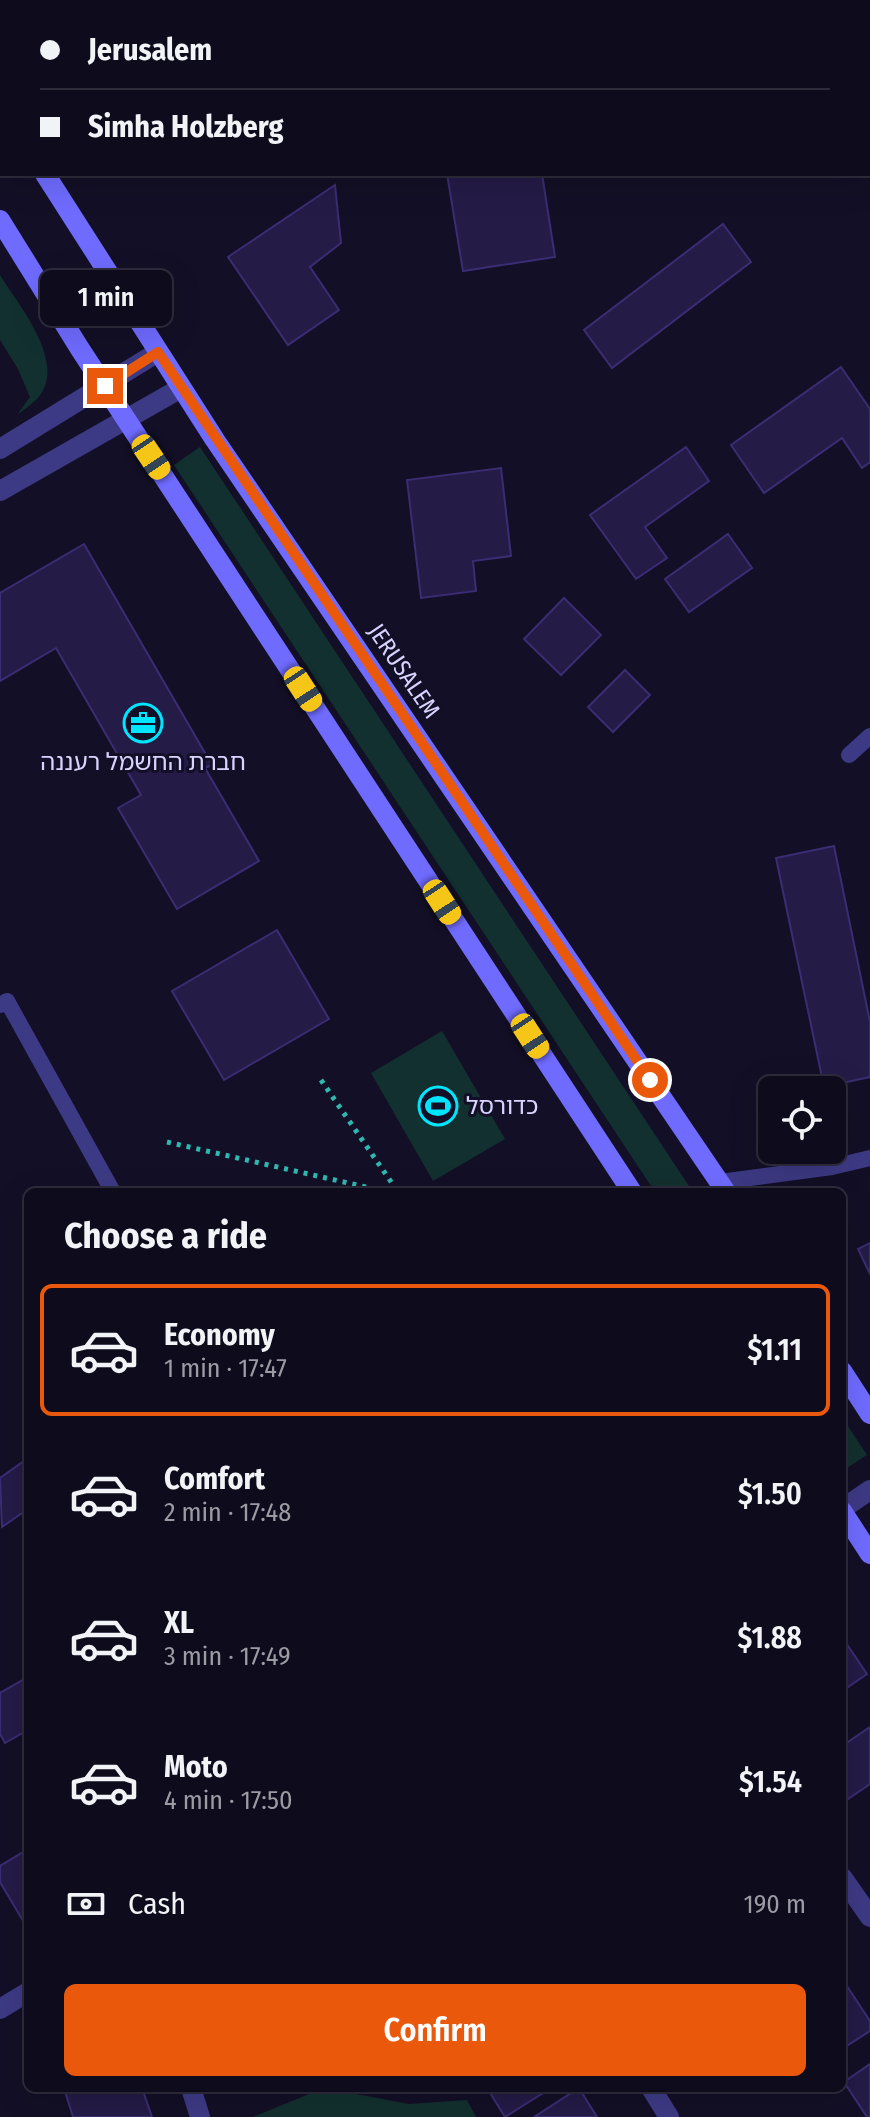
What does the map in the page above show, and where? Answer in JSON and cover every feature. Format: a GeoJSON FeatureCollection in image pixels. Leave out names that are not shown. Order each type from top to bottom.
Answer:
{"type":"FeatureCollection","features":[{"type":"Feature","properties":{"kind":"main road","name":"JERUSALEM"},"geometry":{"type":"LineString","coordinates":[[46,176],[181,388],[723,1187]]}},
{"type":"Feature","properties":{"kind":"main road"},"geometry":{"type":"LineString","coordinates":[[0,220],[126,420],[629,1188]]}},
{"type":"Feature","properties":{"kind":"main road"},"geometry":{"type":"LineString","coordinates":[[846,1377],[870,1414]]}},
{"type":"Feature","properties":{"kind":"main road"},"geometry":{"type":"LineString","coordinates":[[846,1516],[870,1554]]}},
{"type":"Feature","properties":{"kind":"street"},"geometry":{"type":"LineString","coordinates":[[0,449],[158,352]]}},
{"type":"Feature","properties":{"kind":"street"},"geometry":{"type":"LineString","coordinates":[[0,491],[181,388]]}},
{"type":"Feature","properties":{"kind":"street"},"geometry":{"type":"LineString","coordinates":[[846,1507],[870,1490]]}},
{"type":"Feature","properties":{"kind":"street"},"geometry":{"type":"LineString","coordinates":[[846,1883],[870,1917]]}},
{"type":"Feature","properties":{"kind":"street"},"geometry":{"type":"LineString","coordinates":[[0,2009],[24,1994]]}},
{"type":"Feature","properties":{"kind":"street"},"geometry":{"type":"LineString","coordinates":[[192,2092],[200,2117]]}},
{"type":"Feature","properties":{"kind":"street"},"geometry":{"type":"LineString","coordinates":[[653,2092],[669,2117]]}},
{"type":"Feature","properties":{"kind":"lane"},"geometry":{"type":"LineString","coordinates":[[849,755],[870,736]]}},
{"type":"Feature","properties":{"kind":"lane"},"geometry":{"type":"LineString","coordinates":[[0,1005],[7,1001],[111,1188]]}},
{"type":"Feature","properties":{"kind":"lane"},"geometry":{"type":"LineString","coordinates":[[723,1187],[870,1158]]}},
{"type":"Feature","properties":{"kind":"path"},"geometry":{"type":"LineString","coordinates":[[321,1080],[395,1188]]}},
{"type":"Feature","properties":{"kind":"path"},"geometry":{"type":"LineString","coordinates":[[167,1142],[370,1188]]}},
{"type":"Feature","properties":{"kind":"green space"},"geometry":{"type":"Polygon","coordinates":[[[0,275],[38,336],[47,369],[45,385],[37,399],[17,415],[30,397],[18,369],[0,340],[0,275]]]}},
{"type":"Feature","properties":{"kind":"green space"},"geometry":{"type":"Polygon","coordinates":[[[200,447],[690,1188],[652,1188],[174,465],[200,447]]]}},
{"type":"Feature","properties":{"kind":"green space","name":"כדורסל"},"geometry":{"type":"Polygon","coordinates":[[[442,1031],[505,1139],[433,1181],[371,1073],[442,1031]]]}},
{"type":"Feature","properties":{"kind":"green space"},"geometry":{"type":"Polygon","coordinates":[[[846,1423],[867,1455],[846,1468],[846,1423]]]}},
{"type":"Feature","properties":{"kind":"green space"},"geometry":{"type":"Polygon","coordinates":[[[314,2092],[345,2092],[409,2104],[467,2100],[476,2117],[253,2117],[314,2092]]]}},
{"type":"Feature","properties":{"kind":"building"},"geometry":{"type":"Polygon","coordinates":[[[447,176],[542,176],[555,257],[463,271],[447,176]]]}},
{"type":"Feature","properties":{"kind":"building"},"geometry":{"type":"Polygon","coordinates":[[[335,185],[341,243],[310,267],[339,310],[288,345],[228,257],[335,185]]]}},
{"type":"Feature","properties":{"kind":"building"},"geometry":{"type":"Polygon","coordinates":[[[723,224],[751,262],[612,368],[584,330],[723,224]]]}},
{"type":"Feature","properties":{"kind":"building"},"geometry":{"type":"Polygon","coordinates":[[[841,367],[870,409],[870,462],[862,468],[842,438],[764,493],[731,445],[841,367]]]}},
{"type":"Feature","properties":{"kind":"building"},"geometry":{"type":"Polygon","coordinates":[[[686,447],[709,481],[645,527],[667,558],[636,579],[590,515],[686,447]]]}},
{"type":"Feature","properties":{"kind":"building"},"geometry":{"type":"Polygon","coordinates":[[[501,468],[511,556],[473,561],[476,591],[421,598],[407,480],[501,468]]]}},
{"type":"Feature","properties":{"kind":"building"},"geometry":{"type":"Polygon","coordinates":[[[728,534],[752,568],[689,612],[665,579],[728,534]]]}},
{"type":"Feature","properties":{"kind":"building","name":"חברת החשמל רעננה"},"geometry":{"type":"Polygon","coordinates":[[[84,544],[212,765],[205,768],[259,861],[177,909],[118,808],[141,795],[56,648],[0,681],[0,593],[84,544]]]}},
{"type":"Feature","properties":{"kind":"building"},"geometry":{"type":"Polygon","coordinates":[[[564,598],[601,635],[561,675],[524,639],[564,598]]]}},
{"type":"Feature","properties":{"kind":"building"},"geometry":{"type":"Polygon","coordinates":[[[625,670],[650,695],[613,732],[588,707],[625,670]]]}},
{"type":"Feature","properties":{"kind":"building"},"geometry":{"type":"Polygon","coordinates":[[[834,846],[870,1022],[870,1077],[846,1082],[846,1076],[822,1076],[776,858],[834,846]]]}},
{"type":"Feature","properties":{"kind":"building"},"geometry":{"type":"Polygon","coordinates":[[[277,930],[329,1019],[224,1080],[172,991],[277,930]]]}},
{"type":"Feature","properties":{"kind":"building"},"geometry":{"type":"Polygon","coordinates":[[[870,1243],[870,1274],[858,1249],[870,1243]]]}},
{"type":"Feature","properties":{"kind":"building"},"geometry":{"type":"Polygon","coordinates":[[[24,1461],[24,1512],[2,1527],[0,1478],[24,1461]]]}},
{"type":"Feature","properties":{"kind":"building"},"geometry":{"type":"Polygon","coordinates":[[[846,1643],[867,1674],[846,1688],[846,1643]]]}},
{"type":"Feature","properties":{"kind":"building"},"geometry":{"type":"Polygon","coordinates":[[[24,1679],[24,1732],[5,1743],[0,1734],[0,1693],[24,1679]]]}},
{"type":"Feature","properties":{"kind":"building"},"geometry":{"type":"Polygon","coordinates":[[[870,1727],[870,1784],[848,1799],[846,1796],[846,1743],[870,1727]]]}},
{"type":"Feature","properties":{"kind":"building"},"geometry":{"type":"Polygon","coordinates":[[[24,1851],[24,1923],[0,1882],[0,1866],[24,1851]]]}},
{"type":"Feature","properties":{"kind":"building"},"geometry":{"type":"Polygon","coordinates":[[[846,1985],[870,2021],[870,2031],[846,2046],[846,1985]]]}},
{"type":"Feature","properties":{"kind":"building"},"geometry":{"type":"Polygon","coordinates":[[[870,2064],[870,2117],[867,2117],[846,2081],[870,2064]]]}},
{"type":"Feature","properties":{"kind":"building"},"geometry":{"type":"Polygon","coordinates":[[[65,2092],[143,2092],[152,2117],[73,2117],[65,2092]]]}},
{"type":"Feature","properties":{"kind":"building"},"geometry":{"type":"Polygon","coordinates":[[[489,2092],[545,2092],[505,2117],[489,2092]]]}},
{"type":"Feature","properties":{"kind":"building"},"geometry":{"type":"Polygon","coordinates":[[[573,2092],[581,2092],[597,2117],[534,2117],[573,2092]]]}},
{"type":"Feature","properties":{"kind":"place","name":"חברת החשמל רעננה"},"geometry":{"type":"Point","coordinates":[143,723]}},
{"type":"Feature","properties":{"kind":"place","name":"כדורסל"},"geometry":{"type":"Point","coordinates":[438,1106]}},
{"type":"Feature","properties":{"kind":"route"},"geometry":{"type":"LineString","coordinates":[[105,386],[158,352],[650,1080]]}}]}
